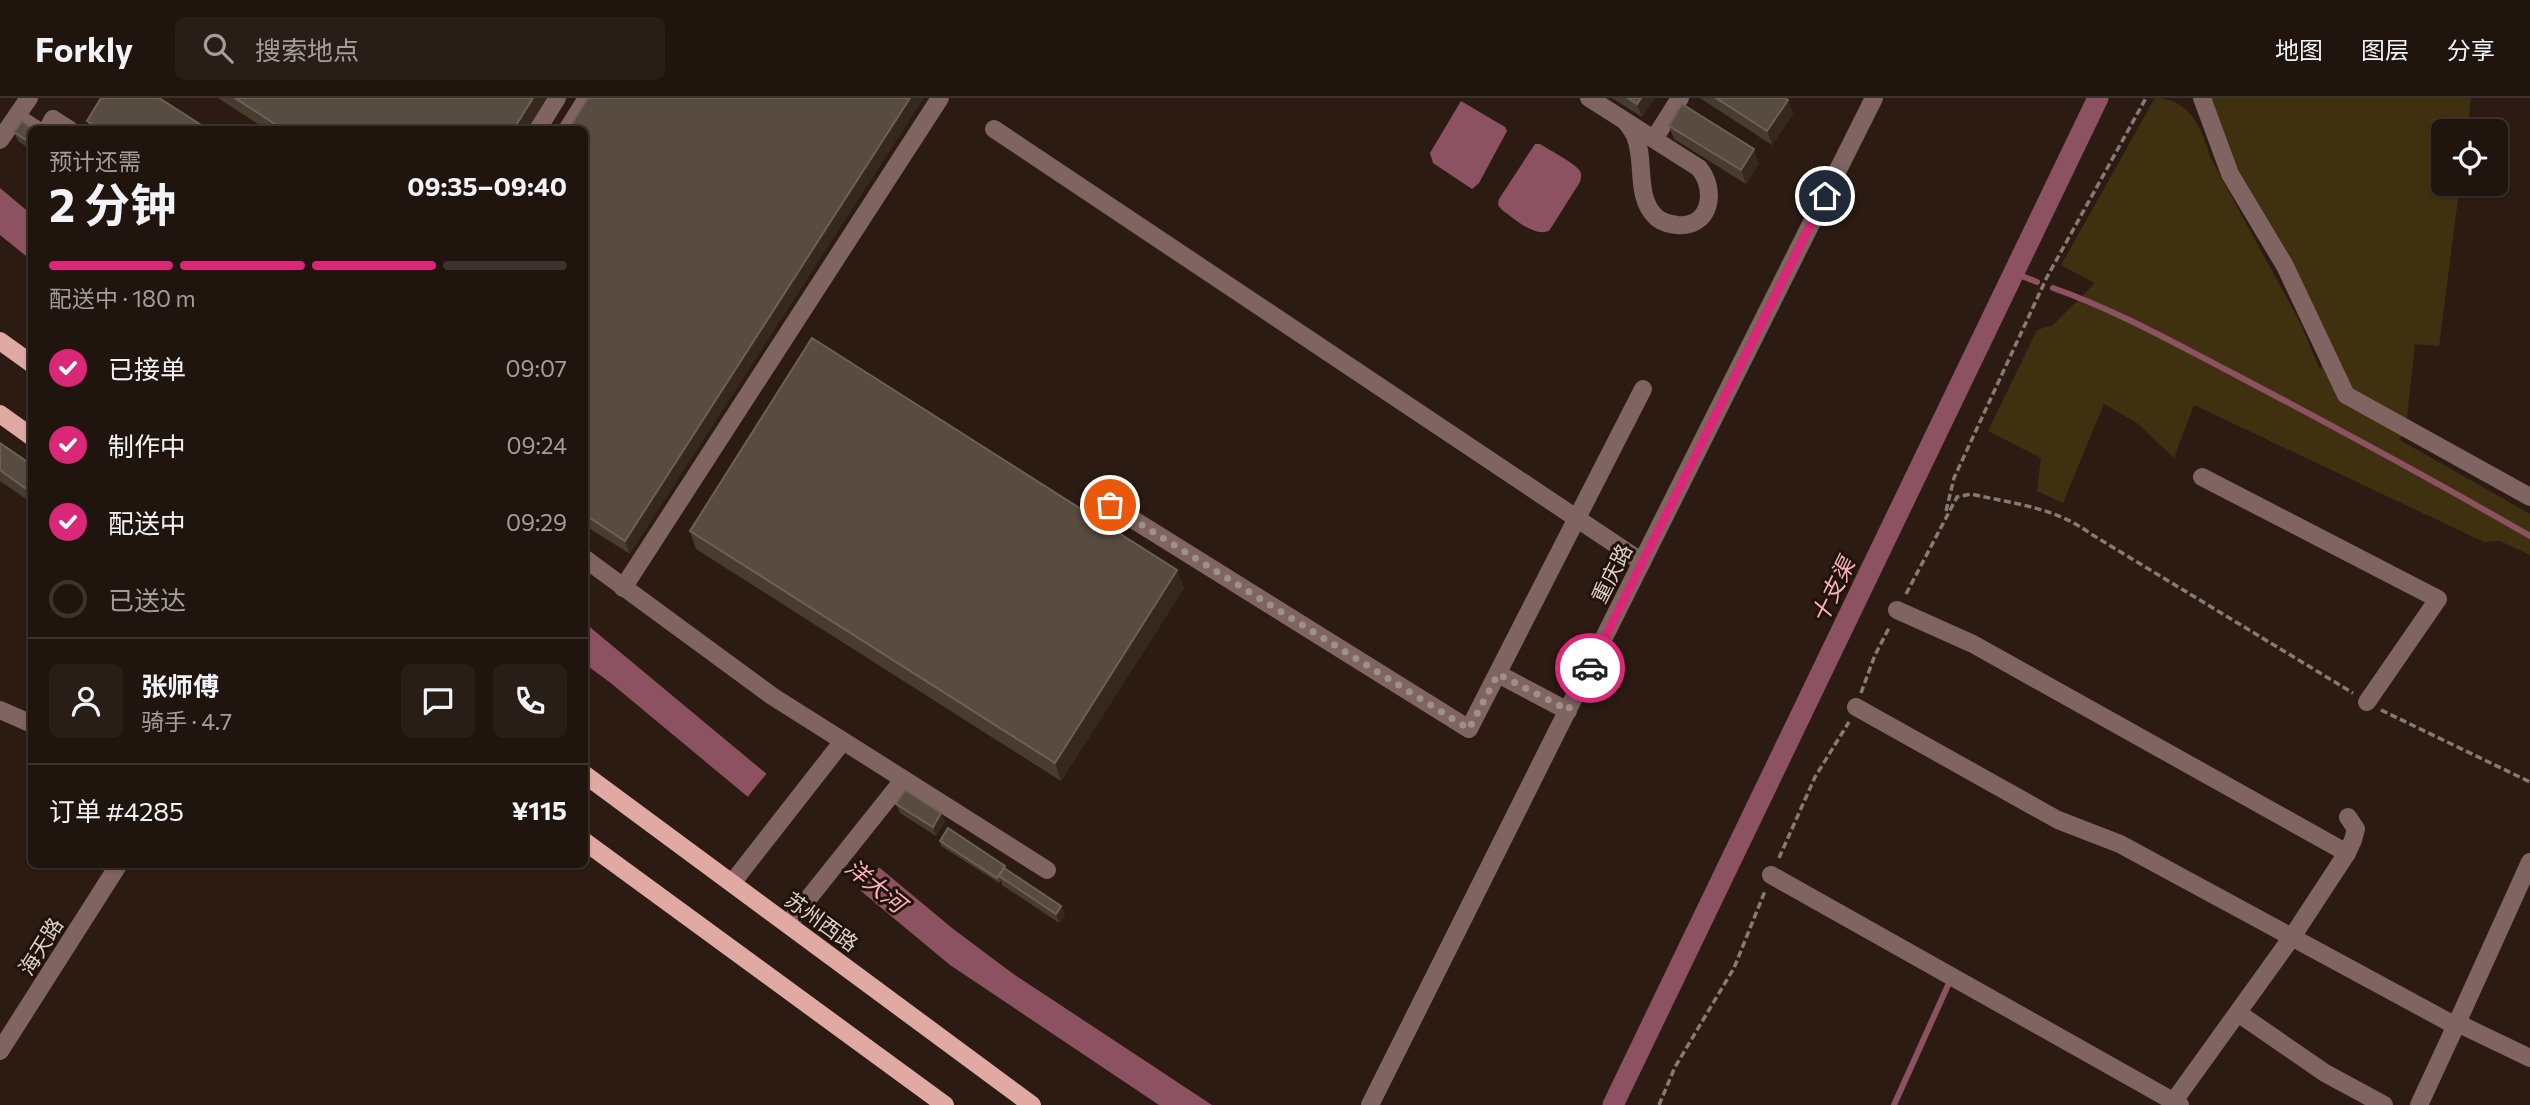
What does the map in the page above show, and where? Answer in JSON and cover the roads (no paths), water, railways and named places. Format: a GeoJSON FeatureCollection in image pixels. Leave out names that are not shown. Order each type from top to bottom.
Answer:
{"type":"FeatureCollection","features":[{"type":"Feature","properties":{"kind":"main road"},"geometry":{"type":"LineString","coordinates":[[0,341],[28,361]]}},
{"type":"Feature","properties":{"kind":"main road"},"geometry":{"type":"LineString","coordinates":[[0,414],[28,434]]}},
{"type":"Feature","properties":{"kind":"main road","name":"苏州西路"},"geometry":{"type":"LineString","coordinates":[[588,777],[737,876],[1032,1105]]}},
{"type":"Feature","properties":{"kind":"main road"},"geometry":{"type":"LineString","coordinates":[[588,844],[945,1105]]}},
{"type":"Feature","properties":{"kind":"street"},"geometry":{"type":"LineString","coordinates":[[0,140],[10,118],[29,98]]}},
{"type":"Feature","properties":{"kind":"street"},"geometry":{"type":"LineString","coordinates":[[540,126],[557,98]]}},
{"type":"Feature","properties":{"kind":"street"},"geometry":{"type":"LineString","coordinates":[[570,126],[587,98]]}},
{"type":"Feature","properties":{"kind":"street"},"geometry":{"type":"LineString","coordinates":[[623,588],[940,98]]}},
{"type":"Feature","properties":{"kind":"street"},"geometry":{"type":"LineString","coordinates":[[1589,98],[1699,168],[1707,178],[1710,197],[1706,213],[1696,223],[1685,226],[1669,224],[1657,218],[1647,203],[1635,136],[1626,122]]}},
{"type":"Feature","properties":{"kind":"street"},"geometry":{"type":"LineString","coordinates":[[1654,139],[1680,98]]}},
{"type":"Feature","properties":{"kind":"street","name":"重庆路"},"geometry":{"type":"LineString","coordinates":[[1370,1105],[1874,98]]}},
{"type":"Feature","properties":{"kind":"street"},"geometry":{"type":"LineString","coordinates":[[2202,98],[2230,174],[2285,266],[2346,395],[2530,497]]}},
{"type":"Feature","properties":{"kind":"street"},"geometry":{"type":"LineString","coordinates":[[10,118],[28,126]]}},
{"type":"Feature","properties":{"kind":"street"},"geometry":{"type":"LineString","coordinates":[[49,126],[53,119],[64,126]]}},
{"type":"Feature","properties":{"kind":"street"},"geometry":{"type":"LineString","coordinates":[[994,129],[1642,562]]}},
{"type":"Feature","properties":{"kind":"street"},"geometry":{"type":"LineString","coordinates":[[1110,505],[1469,729],[1643,389]]}},
{"type":"Feature","properties":{"kind":"street"},"geometry":{"type":"LineString","coordinates":[[2202,477],[2438,599],[2367,702]]}},
{"type":"Feature","properties":{"kind":"street"},"geometry":{"type":"LineString","coordinates":[[588,561],[772,696],[837,748],[903,780],[1047,870]]}},
{"type":"Feature","properties":{"kind":"street"},"geometry":{"type":"LineString","coordinates":[[1897,610],[1973,644],[2347,853]]}},
{"type":"Feature","properties":{"kind":"street"},"geometry":{"type":"LineString","coordinates":[[1498,674],[1568,710]]}},
{"type":"Feature","properties":{"kind":"street"},"geometry":{"type":"LineString","coordinates":[[1856,707],[2058,821],[2120,844],[2456,1025],[2530,1058]]}},
{"type":"Feature","properties":{"kind":"street"},"geometry":{"type":"LineString","coordinates":[[0,710],[28,722]]}},
{"type":"Feature","properties":{"kind":"street"},"geometry":{"type":"LineString","coordinates":[[737,876],[837,748]]}},
{"type":"Feature","properties":{"kind":"street"},"geometry":{"type":"LineString","coordinates":[[792,919],[903,780]]}},
{"type":"Feature","properties":{"kind":"street"},"geometry":{"type":"LineString","coordinates":[[1771,875],[2177,1103],[2347,853],[2356,829],[2348,817]]}},
{"type":"Feature","properties":{"kind":"street"},"geometry":{"type":"LineString","coordinates":[[2419,1105],[2530,862]]}},
{"type":"Feature","properties":{"kind":"street","name":"海天路"},"geometry":{"type":"LineString","coordinates":[[0,1051],[116,868]]}},
{"type":"Feature","properties":{"kind":"street"},"geometry":{"type":"LineString","coordinates":[[2238,1013],[2325,1073],[2384,1105]]}},
{"type":"Feature","properties":{"kind":"water"},"geometry":{"type":"Polygon","coordinates":[[[1461,101],[1505,127],[1507,131],[1479,183],[1472,189],[1433,163],[1430,153],[1461,101]]]}},
{"type":"Feature","properties":{"kind":"water"},"geometry":{"type":"Polygon","coordinates":[[[1535,144],[1540,144],[1568,161],[1581,175],[1580,182],[1549,231],[1543,232],[1524,226],[1498,205],[1499,199],[1535,144]]]}},
{"type":"Feature","properties":{"kind":"water"},"geometry":{"type":"Polygon","coordinates":[[[0,188],[28,211],[28,258],[0,235],[0,188]]]}},
{"type":"Feature","properties":{"kind":"water","name":"洋大河"},"geometry":{"type":"Polygon","coordinates":[[[588,625],[952,928],[1012,973],[1212,1105],[1159,1105],[950,965],[588,666],[588,625]]]}},
{"type":"Feature","properties":{"kind":"waterway","name":"十支渠"},"geometry":{"type":"LineString","coordinates":[[1613,1105],[2098,98]]}},
{"type":"Feature","properties":{"kind":"waterway"},"geometry":{"type":"LineString","coordinates":[[2014,273],[2037,282]]}},
{"type":"Feature","properties":{"kind":"waterway"},"geometry":{"type":"LineString","coordinates":[[2053,288],[2123,317],[2168,340],[2384,454],[2530,536]]}},
{"type":"Feature","properties":{"kind":"waterway"},"geometry":{"type":"LineString","coordinates":[[1894,1105],[1949,983]]}}]}
